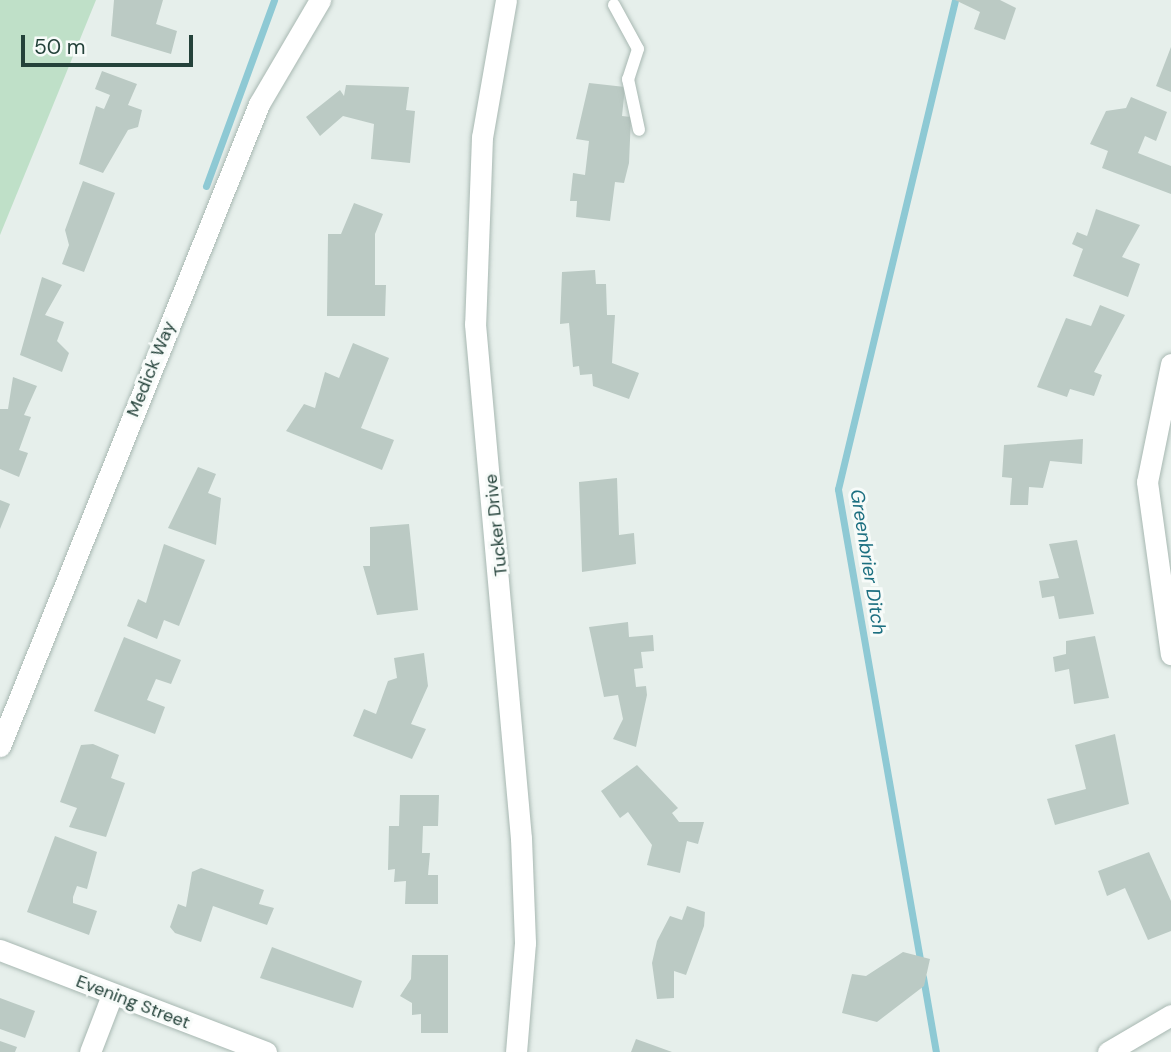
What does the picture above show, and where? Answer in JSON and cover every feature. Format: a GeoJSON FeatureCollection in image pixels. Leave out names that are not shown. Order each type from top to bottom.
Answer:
{"type":"FeatureCollection","features":[{"type":"Feature","properties":{"kind":"street","name":"Medick Way"},"geometry":{"type":"LineString","coordinates":[[0,746],[259,104],[320,0]]}},
{"type":"Feature","properties":{"kind":"street"},"geometry":{"type":"LineString","coordinates":[[500,0],[506,0]]}},
{"type":"Feature","properties":{"kind":"street","name":"Tucker Drive"},"geometry":{"type":"LineString","coordinates":[[506,0],[482,137],[475,324],[521,838],[525,943],[516,1052]]}},
{"type":"Feature","properties":{"kind":"street"},"geometry":{"type":"LineString","coordinates":[[1171,364],[1147,482],[1171,654]]}},
{"type":"Feature","properties":{"kind":"street","name":"Evening Street"},"geometry":{"type":"LineString","coordinates":[[0,950],[267,1052]]}},
{"type":"Feature","properties":{"kind":"street"},"geometry":{"type":"LineString","coordinates":[[90,1052],[112,995]]}},
{"type":"Feature","properties":{"kind":"street"},"geometry":{"type":"LineString","coordinates":[[1108,1052],[1171,1015]]}},
{"type":"Feature","properties":{"kind":"lane"},"geometry":{"type":"LineString","coordinates":[[614,5],[638,49],[628,79],[639,130]]}},
{"type":"Feature","properties":{"kind":"green space"},"geometry":{"type":"Polygon","coordinates":[[[0,0],[96,0],[0,235],[0,0]]]}},
{"type":"Feature","properties":{"kind":"building"},"geometry":{"type":"Polygon","coordinates":[[[114,0],[163,0],[156,24],[177,31],[171,54],[111,36],[114,0]]]}},
{"type":"Feature","properties":{"kind":"building"},"geometry":{"type":"Polygon","coordinates":[[[955,0],[1000,0],[1016,8],[1005,40],[974,29],[980,12],[955,0]]]}},
{"type":"Feature","properties":{"kind":"building"},"geometry":{"type":"Polygon","coordinates":[[[1171,47],[1171,92],[1156,86],[1171,47]]]}},
{"type":"Feature","properties":{"kind":"building"},"geometry":{"type":"Polygon","coordinates":[[[102,71],[137,84],[128,105],[142,110],[138,127],[128,130],[103,173],[79,164],[96,106],[104,109],[110,95],[95,89],[102,71]]]}},
{"type":"Feature","properties":{"kind":"building"},"geometry":{"type":"Polygon","coordinates":[[[589,83],[625,87],[622,116],[631,117],[629,163],[624,183],[615,182],[610,221],[576,217],[577,201],[570,201],[573,173],[585,175],[589,141],[576,139],[589,83]]]}},
{"type":"Feature","properties":{"kind":"building"},"geometry":{"type":"Polygon","coordinates":[[[346,85],[409,87],[406,110],[415,111],[410,163],[371,159],[374,124],[343,116],[320,136],[306,117],[340,90],[344,96],[346,85]]]}},
{"type":"Feature","properties":{"kind":"building"},"geometry":{"type":"Polygon","coordinates":[[[1131,97],[1167,112],[1156,141],[1145,136],[1138,153],[1171,166],[1171,194],[1102,168],[1108,151],[1090,144],[1106,111],[1126,108],[1131,97]]]}},
{"type":"Feature","properties":{"kind":"building"},"geometry":{"type":"Polygon","coordinates":[[[83,181],[115,193],[84,272],[62,264],[69,245],[65,230],[83,181]]]}},
{"type":"Feature","properties":{"kind":"building"},"geometry":{"type":"Polygon","coordinates":[[[354,203],[383,214],[375,234],[375,285],[386,285],[385,316],[327,316],[328,234],[341,234],[354,203]]]}},
{"type":"Feature","properties":{"kind":"building"},"geometry":{"type":"Polygon","coordinates":[[[1096,209],[1140,225],[1122,257],[1140,264],[1128,297],[1073,276],[1083,249],[1072,244],[1077,232],[1087,236],[1096,209]]]}},
{"type":"Feature","properties":{"kind":"building"},"geometry":{"type":"Polygon","coordinates":[[[595,270],[596,284],[606,284],[607,315],[615,315],[612,363],[639,373],[629,399],[593,386],[592,374],[580,375],[579,366],[573,367],[569,323],[560,324],[562,272],[595,270]]]}},
{"type":"Feature","properties":{"kind":"building"},"geometry":{"type":"Polygon","coordinates":[[[42,277],[62,285],[45,315],[64,322],[57,341],[69,353],[62,372],[20,355],[42,277]]]}},
{"type":"Feature","properties":{"kind":"building"},"geometry":{"type":"Polygon","coordinates":[[[1100,305],[1125,315],[1094,372],[1102,375],[1094,396],[1070,389],[1067,397],[1037,387],[1066,318],[1091,326],[1100,305]]]}},
{"type":"Feature","properties":{"kind":"building"},"geometry":{"type":"Polygon","coordinates":[[[353,343],[389,358],[361,428],[394,440],[382,470],[286,431],[304,404],[315,408],[325,372],[339,378],[353,343]]]}},
{"type":"Feature","properties":{"kind":"building"},"geometry":{"type":"Polygon","coordinates":[[[13,377],[37,386],[24,415],[31,417],[19,450],[28,453],[19,477],[0,469],[0,409],[8,409],[13,377]]]}},
{"type":"Feature","properties":{"kind":"building"},"geometry":{"type":"Polygon","coordinates":[[[1083,439],[1082,464],[1050,461],[1043,488],[1029,487],[1028,505],[1010,505],[1012,478],[1002,477],[1004,445],[1083,439]]]}},
{"type":"Feature","properties":{"kind":"building"},"geometry":{"type":"Polygon","coordinates":[[[198,467],[216,474],[208,493],[221,498],[216,545],[168,528],[198,467]]]}},
{"type":"Feature","properties":{"kind":"building"},"geometry":{"type":"Polygon","coordinates":[[[617,478],[619,535],[634,533],[636,564],[582,572],[579,482],[617,478]]]}},
{"type":"Feature","properties":{"kind":"building"},"geometry":{"type":"Polygon","coordinates":[[[0,500],[10,504],[0,529],[0,500]]]}},
{"type":"Feature","properties":{"kind":"building"},"geometry":{"type":"Polygon","coordinates":[[[409,524],[418,610],[377,615],[363,566],[370,566],[370,527],[409,524]]]}},
{"type":"Feature","properties":{"kind":"building"},"geometry":{"type":"Polygon","coordinates":[[[1077,540],[1094,614],[1059,619],[1054,596],[1042,598],[1039,581],[1059,578],[1049,544],[1077,540]]]}},
{"type":"Feature","properties":{"kind":"building"},"geometry":{"type":"Polygon","coordinates":[[[164,544],[205,560],[179,626],[164,620],[157,639],[127,626],[138,599],[146,603],[164,544]]]}},
{"type":"Feature","properties":{"kind":"building"},"geometry":{"type":"Polygon","coordinates":[[[628,622],[629,637],[653,635],[654,651],[641,652],[643,668],[634,669],[636,687],[646,686],[647,695],[636,747],[613,739],[623,719],[618,695],[604,697],[589,627],[628,622]]]}},
{"type":"Feature","properties":{"kind":"building"},"geometry":{"type":"Polygon","coordinates":[[[1095,636],[1109,698],[1074,704],[1069,669],[1055,672],[1053,657],[1066,654],[1066,641],[1095,636]]]}},
{"type":"Feature","properties":{"kind":"building"},"geometry":{"type":"Polygon","coordinates":[[[124,637],[181,660],[171,684],[156,679],[147,700],[165,707],[155,734],[94,711],[124,637]]]}},
{"type":"Feature","properties":{"kind":"building"},"geometry":{"type":"Polygon","coordinates":[[[424,653],[428,686],[411,724],[426,729],[412,759],[353,736],[364,709],[376,714],[388,681],[397,678],[394,658],[424,653]]]}},
{"type":"Feature","properties":{"kind":"building"},"geometry":{"type":"Polygon","coordinates":[[[1115,734],[1129,804],[1055,825],[1047,799],[1086,789],[1075,745],[1115,734]]]}},
{"type":"Feature","properties":{"kind":"building"},"geometry":{"type":"Polygon","coordinates":[[[93,744],[119,755],[111,778],[125,783],[106,837],[69,827],[77,808],[60,802],[81,745],[93,744]]]}},
{"type":"Feature","properties":{"kind":"building"},"geometry":{"type":"Polygon","coordinates":[[[637,765],[678,808],[672,813],[679,822],[704,822],[698,844],[687,841],[680,873],[647,865],[652,845],[628,812],[620,818],[601,791],[637,765]]]}},
{"type":"Feature","properties":{"kind":"building"},"geometry":{"type":"Polygon","coordinates":[[[400,795],[439,795],[438,826],[423,826],[422,853],[430,853],[428,875],[438,875],[438,904],[405,904],[406,881],[394,882],[395,869],[388,870],[389,826],[399,826],[400,795]]]}},
{"type":"Feature","properties":{"kind":"building"},"geometry":{"type":"Polygon","coordinates":[[[55,836],[97,852],[87,889],[77,886],[73,897],[73,903],[97,911],[89,935],[27,912],[55,836]]]}},
{"type":"Feature","properties":{"kind":"building"},"geometry":{"type":"Polygon","coordinates":[[[1149,852],[1171,901],[1171,931],[1148,940],[1125,888],[1107,896],[1098,871],[1149,852]]]}},
{"type":"Feature","properties":{"kind":"building"},"geometry":{"type":"Polygon","coordinates":[[[201,868],[264,890],[259,904],[274,908],[267,925],[213,906],[201,942],[175,933],[170,927],[178,904],[186,907],[192,872],[201,868]]]}},
{"type":"Feature","properties":{"kind":"building"},"geometry":{"type":"Polygon","coordinates":[[[687,906],[705,912],[704,926],[686,975],[674,971],[674,998],[657,999],[652,963],[657,941],[670,916],[682,920],[687,906]]]}},
{"type":"Feature","properties":{"kind":"building"},"geometry":{"type":"Polygon","coordinates":[[[272,947],[362,981],[353,1008],[260,978],[272,947]]]}},
{"type":"Feature","properties":{"kind":"building"},"geometry":{"type":"Polygon","coordinates":[[[903,952],[930,959],[924,986],[877,1022],[842,1013],[852,974],[866,976],[903,952]]]}},
{"type":"Feature","properties":{"kind":"building"},"geometry":{"type":"Polygon","coordinates":[[[412,955],[448,955],[448,1033],[421,1033],[421,1014],[412,1015],[412,1003],[400,996],[411,979],[412,955]]]}},
{"type":"Feature","properties":{"kind":"building"},"geometry":{"type":"Polygon","coordinates":[[[0,998],[35,1011],[25,1038],[0,1029],[0,998]]]}},
{"type":"Feature","properties":{"kind":"building"},"geometry":{"type":"Polygon","coordinates":[[[636,1039],[672,1052],[631,1052],[636,1039]]]}},
{"type":"Feature","properties":{"kind":"building"},"geometry":{"type":"Polygon","coordinates":[[[0,1041],[17,1047],[15,1052],[0,1052],[0,1041]]]}},
{"type":"Feature","properties":{"kind":"waterway"},"geometry":{"type":"LineString","coordinates":[[206,186],[274,0]]}},
{"type":"Feature","properties":{"kind":"waterway","name":"Greenbrier Ditch"},"geometry":{"type":"LineString","coordinates":[[921,965],[838,489],[955,0]]}},
{"type":"Feature","properties":{"kind":"waterway","name":"Greenbrier Ditch"},"geometry":{"type":"LineString","coordinates":[[923,977],[936,1052]]}}]}
